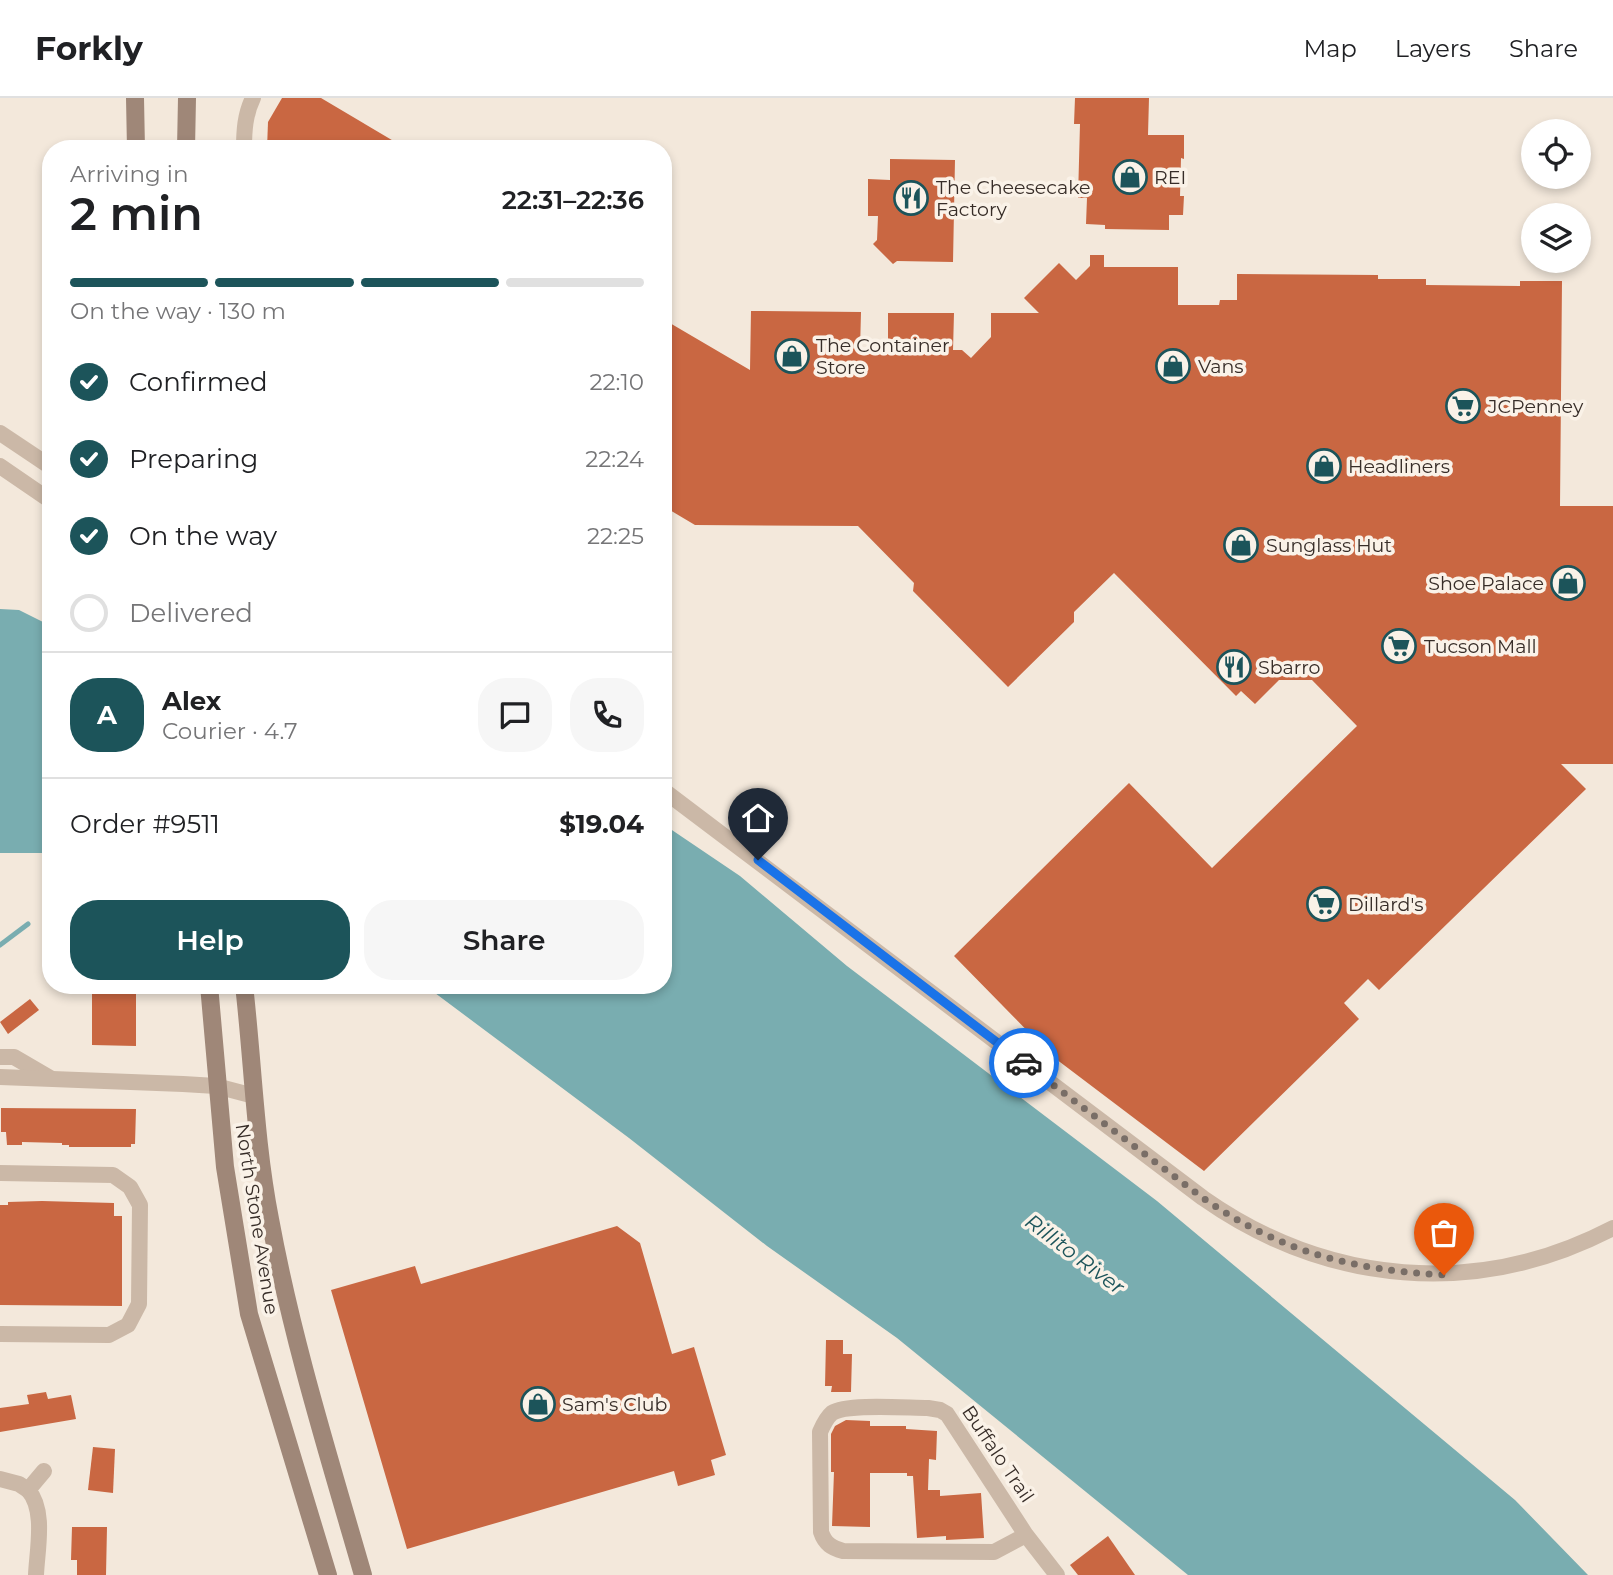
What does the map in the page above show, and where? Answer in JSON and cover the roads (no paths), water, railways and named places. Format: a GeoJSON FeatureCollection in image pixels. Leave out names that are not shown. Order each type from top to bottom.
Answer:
{"type":"FeatureCollection","features":[{"type":"Feature","properties":{"kind":"main road"},"geometry":{"type":"LineString","coordinates":[[135,98],[136,140]]}},
{"type":"Feature","properties":{"kind":"main road"},"geometry":{"type":"LineString","coordinates":[[186,140],[187,98]]}},
{"type":"Feature","properties":{"kind":"main road","name":"North Stone Avenue"},"geometry":{"type":"LineString","coordinates":[[210,994],[225,1167],[249,1314],[328,1575]]}},
{"type":"Feature","properties":{"kind":"main road","name":"North Stone Avenue"},"geometry":{"type":"LineString","coordinates":[[245,994],[268,1205],[283,1282],[298,1345],[363,1575]]}},
{"type":"Feature","properties":{"kind":"street"},"geometry":{"type":"LineString","coordinates":[[244,140],[244,126],[253,98]]}},
{"type":"Feature","properties":{"kind":"street"},"geometry":{"type":"LineString","coordinates":[[0,433],[42,461]]}},
{"type":"Feature","properties":{"kind":"street"},"geometry":{"type":"LineString","coordinates":[[0,467],[42,495]]}},
{"type":"Feature","properties":{"kind":"street"},"geometry":{"type":"LineString","coordinates":[[672,797],[1203,1198],[1227,1215],[1266,1236],[1303,1251],[1355,1266],[1455,1275],[1549,1254],[1613,1228]]}},
{"type":"Feature","properties":{"kind":"street"},"geometry":{"type":"LineString","coordinates":[[0,1057],[14,1057],[52,1079]]}},
{"type":"Feature","properties":{"kind":"street"},"geometry":{"type":"LineString","coordinates":[[0,1077],[216,1086],[254,1096]]}},
{"type":"Feature","properties":{"kind":"street"},"geometry":{"type":"LineString","coordinates":[[0,1173],[113,1175],[130,1186],[140,1205],[139,1304],[128,1325],[108,1335],[0,1334]]}},
{"type":"Feature","properties":{"kind":"street","name":"Buffalo Trail"},"geometry":{"type":"LineString","coordinates":[[1026,1535],[1003,1549],[977,1553],[843,1551],[832,1548],[823,1539],[821,1532],[820,1432],[825,1420],[834,1412],[848,1408],[928,1408],[947,1414],[1026,1535],[1057,1575]]}},
{"type":"Feature","properties":{"kind":"street"},"geometry":{"type":"LineString","coordinates":[[28,1490],[44,1471]]}},
{"type":"Feature","properties":{"kind":"street"},"geometry":{"type":"LineString","coordinates":[[0,1479],[19,1484],[28,1490],[36,1503],[36,1575]]}},
{"type":"Feature","properties":{"kind":"water"},"geometry":{"type":"Polygon","coordinates":[[[0,609],[19,610],[42,622],[42,853],[0,853],[0,609]]]}},
{"type":"Feature","properties":{"kind":"water","name":"Rillito River"},"geometry":{"type":"Polygon","coordinates":[[[672,830],[740,876],[847,966],[1157,1201],[1515,1500],[1588,1575],[1188,1575],[897,1338],[767,1246],[629,1138],[436,994],[672,994],[672,830]]]}},
{"type":"Feature","properties":{"kind":"waterway"},"geometry":{"type":"LineString","coordinates":[[0,945],[28,924]]}},
{"type":"Feature","properties":{"kind":"place","name":"REI"},"geometry":{"type":"Point","coordinates":[1130,177]}},
{"type":"Feature","properties":{"kind":"place","name":"The Cheesecake Factory"},"geometry":{"type":"Point","coordinates":[911,198]}},
{"type":"Feature","properties":{"kind":"place","name":"The Container Store"},"geometry":{"type":"Point","coordinates":[792,356]}},
{"type":"Feature","properties":{"kind":"place","name":"Vans"},"geometry":{"type":"Point","coordinates":[1173,366]}},
{"type":"Feature","properties":{"kind":"place","name":"JCPenney"},"geometry":{"type":"Point","coordinates":[1463,406]}},
{"type":"Feature","properties":{"kind":"place","name":"Headliners"},"geometry":{"type":"Point","coordinates":[1324,466]}},
{"type":"Feature","properties":{"kind":"place","name":"Sunglass Hut"},"geometry":{"type":"Point","coordinates":[1241,545]}},
{"type":"Feature","properties":{"kind":"place","name":"Shoe Palace"},"geometry":{"type":"Point","coordinates":[1568,583]}},
{"type":"Feature","properties":{"kind":"place","name":"Tucson Mall"},"geometry":{"type":"Point","coordinates":[1399,646]}},
{"type":"Feature","properties":{"kind":"place","name":"Sbarro"},"geometry":{"type":"Point","coordinates":[1234,667]}},
{"type":"Feature","properties":{"kind":"place","name":"Dillard's"},"geometry":{"type":"Point","coordinates":[1324,904]}},
{"type":"Feature","properties":{"kind":"place","name":"Sam's Club"},"geometry":{"type":"Point","coordinates":[538,1404]}}]}
